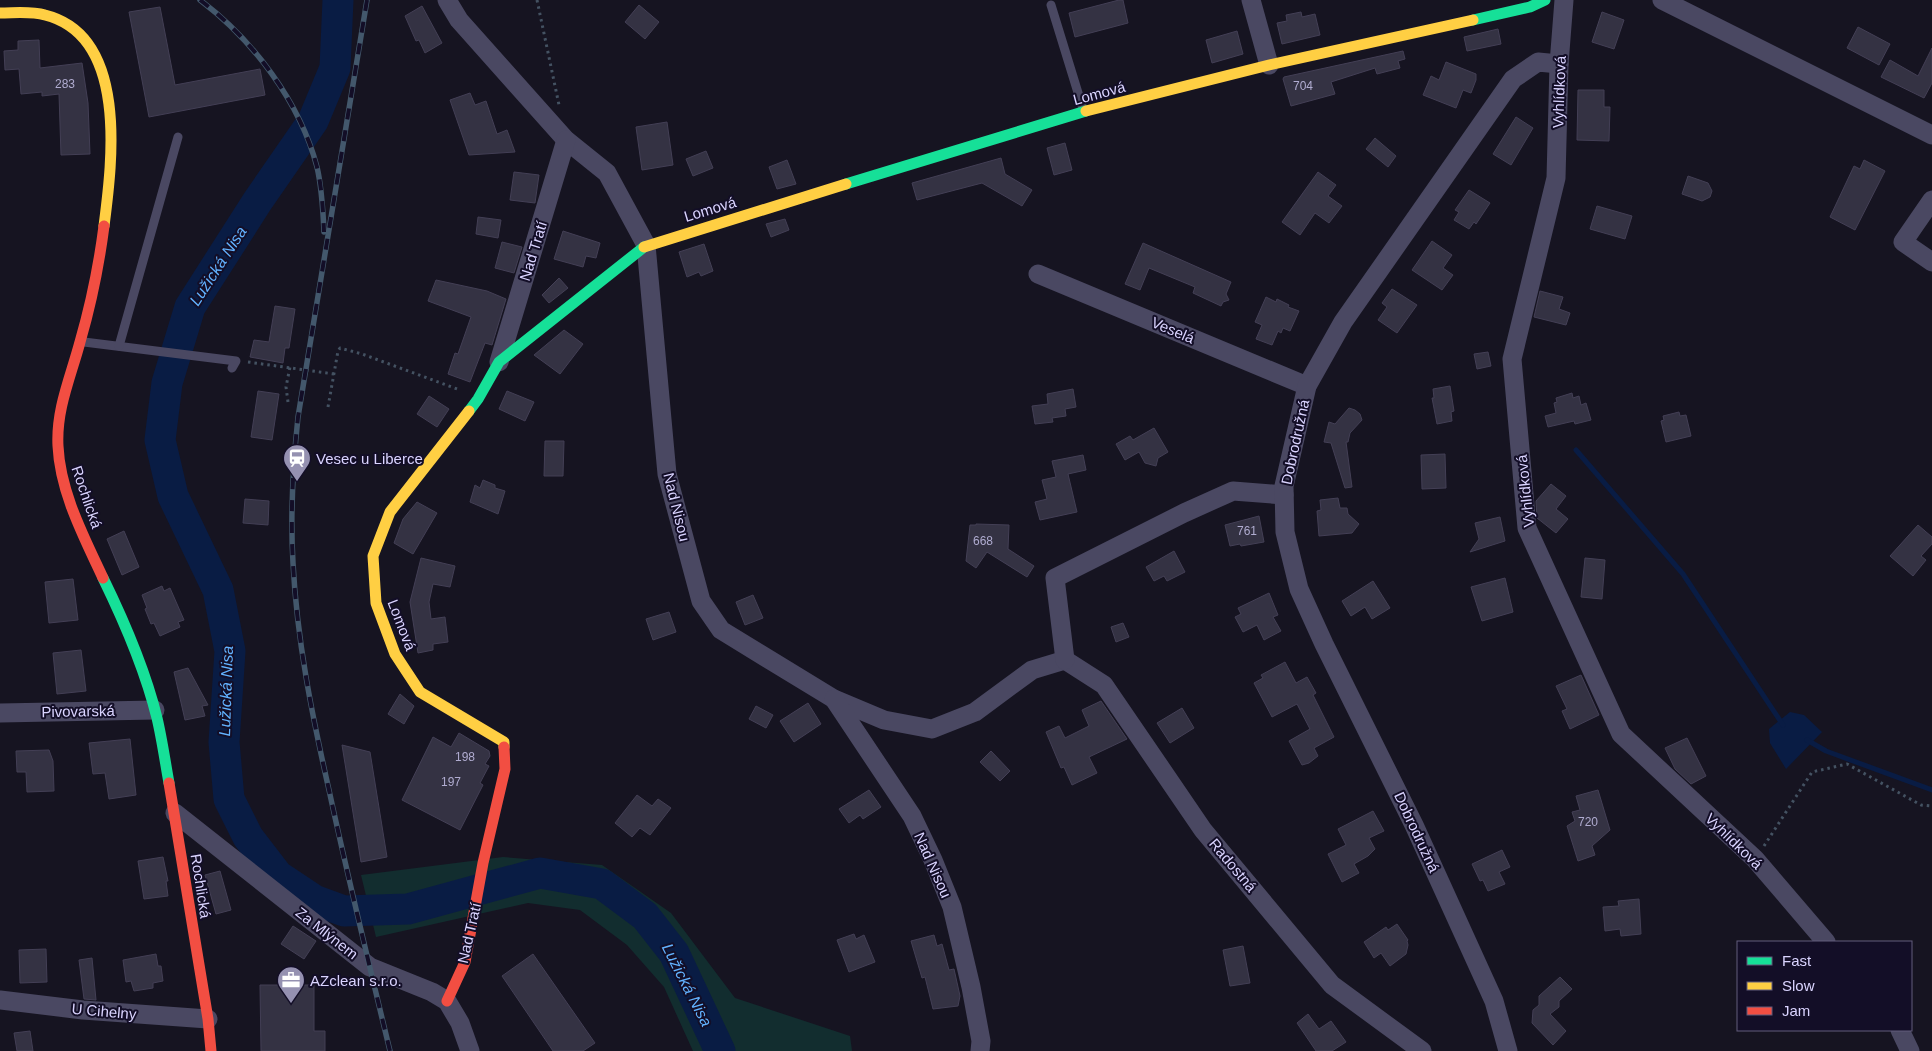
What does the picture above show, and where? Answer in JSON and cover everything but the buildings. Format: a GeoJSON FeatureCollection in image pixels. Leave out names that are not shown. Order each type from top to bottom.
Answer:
{"type":"FeatureCollection","features":[{"type":"Feature","properties":{"kind":"street"},"geometry":{"type":"LineString","coordinates":[[448,0],[459,20],[566,140],[607,173],[646,244]]}},
{"type":"Feature","properties":{"kind":"street"},"geometry":{"type":"LineString","coordinates":[[1251,0],[1269,65]]}},
{"type":"Feature","properties":{"kind":"street","name":"Lomová"},"geometry":{"type":"LineString","coordinates":[[483,862],[505,769],[504,742],[420,692],[395,654],[376,603],[373,556],[390,512],[478,399],[499,362],[646,244],[1084,112],[1269,65],[1530,7],[1545,0]]}},
{"type":"Feature","properties":{"kind":"street","name":"Vyhlídková"},"geometry":{"type":"LineString","coordinates":[[1564,0],[1559,64],[1556,178],[1512,359],[1527,528],[1621,734],[1755,859],[1825,941]]}},
{"type":"Feature","properties":{"kind":"street"},"geometry":{"type":"LineString","coordinates":[[1662,0],[1932,135]]}},
{"type":"Feature","properties":{"kind":"street","name":"Rochlická"},"geometry":{"type":"LineString","coordinates":[[0,13],[35,12],[68,24],[94,50],[107,86],[111,153],[107,204],[99,254],[80,341],[64,393],[58,423],[58,447],[61,474],[80,526],[132,640],[155,710],[175,813],[208,1019],[211,1051]]}},
{"type":"Feature","properties":{"kind":"street","name":"Dobrodružná"},"geometry":{"type":"LineString","coordinates":[[1508,1051],[1494,1001],[1414,825],[1324,644],[1299,589],[1285,532],[1284,486],[1307,386],[1343,322],[1514,79],[1538,62],[1559,64]]}},
{"type":"Feature","properties":{"kind":"street","name":"Nad Tratí"},"geometry":{"type":"LineString","coordinates":[[499,362],[566,140]]}},
{"type":"Feature","properties":{"kind":"street"},"geometry":{"type":"LineString","coordinates":[[1932,200],[1903,242],[1932,262]]}},
{"type":"Feature","properties":{"kind":"street","name":"Nad Nisou"},"geometry":{"type":"LineString","coordinates":[[646,244],[667,474],[701,601],[721,630],[834,699],[884,720],[932,729],[975,712],[1032,670],[1065,660]]}},
{"type":"Feature","properties":{"kind":"street","name":"Veselá"},"geometry":{"type":"LineString","coordinates":[[1038,274],[1307,386]]}},
{"type":"Feature","properties":{"kind":"street"},"geometry":{"type":"LineString","coordinates":[[1065,660],[1055,578],[1184,513],[1233,491],[1284,494]]}},
{"type":"Feature","properties":{"kind":"street","name":"Radostná"},"geometry":{"type":"LineString","coordinates":[[1065,660],[1104,685],[1204,830],[1332,985],[1422,1051]]}},
{"type":"Feature","properties":{"kind":"street","name":"Nad Nisou"},"geometry":{"type":"LineString","coordinates":[[834,699],[912,816],[933,860],[952,908],[969,978],[981,1041],[980,1051]]}},
{"type":"Feature","properties":{"kind":"street","name":"Pivovarská"},"geometry":{"type":"LineString","coordinates":[[0,713],[155,710]]}},
{"type":"Feature","properties":{"kind":"street","name":"Za Mlýnem"},"geometry":{"type":"LineString","coordinates":[[175,813],[370,967],[432,992],[447,1001]]}},
{"type":"Feature","properties":{"kind":"street","name":"Nad Tratí"},"geometry":{"type":"LineString","coordinates":[[447,1001],[465,962],[483,862]]}},
{"type":"Feature","properties":{"kind":"street","name":"U Cihelny"},"geometry":{"type":"LineString","coordinates":[[0,1000],[83,1010],[208,1019]]}},
{"type":"Feature","properties":{"kind":"street"},"geometry":{"type":"LineString","coordinates":[[447,1001],[460,1023],[470,1051]]}},
{"type":"Feature","properties":{"kind":"street"},"geometry":{"type":"LineString","coordinates":[[1900,1031],[1910,1051]]}},
{"type":"Feature","properties":{"kind":"lane"},"geometry":{"type":"LineString","coordinates":[[1051,5],[1084,112]]}},
{"type":"Feature","properties":{"kind":"lane"},"geometry":{"type":"LineString","coordinates":[[119,346],[178,137]]}},
{"type":"Feature","properties":{"kind":"lane"},"geometry":{"type":"LineString","coordinates":[[80,341],[190,355],[234,364]]}},
{"type":"Feature","properties":{"kind":"path"},"geometry":{"type":"LineString","coordinates":[[537,0],[561,112]]}},
{"type":"Feature","properties":{"kind":"path"},"geometry":{"type":"LineString","coordinates":[[328,407],[340,348],[466,392],[478,399]]}},
{"type":"Feature","properties":{"kind":"path"},"geometry":{"type":"LineString","coordinates":[[234,364],[290,367],[334,374]]}},
{"type":"Feature","properties":{"kind":"path"},"geometry":{"type":"LineString","coordinates":[[288,402],[286,387],[290,367]]}},
{"type":"Feature","properties":{"kind":"path"},"geometry":{"type":"LineString","coordinates":[[1755,859],[1812,772],[1847,764],[1921,805],[1932,806]]}},
{"type":"Feature","properties":{"kind":"green space"},"geometry":{"type":"Polygon","coordinates":[[[503,857],[602,865],[671,913],[735,998],[850,1036],[852,1051],[693,1051],[664,987],[627,945],[580,910],[528,903],[376,937],[361,875],[503,857]]]}},
{"type":"Feature","properties":{"kind":"water"},"geometry":{"type":"Polygon","coordinates":[[[1790,712],[1804,715],[1822,732],[1786,769],[1770,743],[1769,729],[1790,712]]]}},
{"type":"Feature","properties":{"kind":"waterway","name":"Lužická Nisa"},"geometry":{"type":"LineString","coordinates":[[338,0],[335,68],[313,121],[257,202],[190,307],[167,383],[160,440],[173,496],[218,590],[230,651],[224,742],[229,799],[248,837],[278,876],[314,900],[344,911],[408,909],[540,873],[602,884],[645,916],[674,953],[720,1051]]}},
{"type":"Feature","properties":{"kind":"waterway"},"geometry":{"type":"LineString","coordinates":[[1576,450],[1683,574],[1783,725]]}},
{"type":"Feature","properties":{"kind":"waterway"},"geometry":{"type":"LineString","coordinates":[[1807,740],[1826,751],[1932,790]]}},
{"type":"Feature","properties":{"kind":"railway"},"geometry":{"type":"LineString","coordinates":[[200,0],[220,16],[256,53],[272,74],[299,119],[317,167],[323,207],[324,232]]}},
{"type":"Feature","properties":{"kind":"railway"},"geometry":{"type":"LineString","coordinates":[[367,0],[298,417],[292,490],[292,545],[298,621],[311,706],[390,1051]]}},
{"type":"Feature","properties":{"kind":"traffic: fast"},"geometry":{"type":"LineString","coordinates":[[1473,20],[1530,7],[1545,0]]}},
{"type":"Feature","properties":{"kind":"traffic: fast"},"geometry":{"type":"LineString","coordinates":[[846,184],[1086,111]]}},
{"type":"Feature","properties":{"kind":"traffic: fast"},"geometry":{"type":"LineString","coordinates":[[469,411],[499,362],[644,247]]}},
{"type":"Feature","properties":{"kind":"traffic: fast"},"geometry":{"type":"LineString","coordinates":[[103,578],[127,629],[147,682],[159,726],[169,783]]}},
{"type":"Feature","properties":{"kind":"traffic: slow"},"geometry":{"type":"LineString","coordinates":[[0,13],[45,15],[72,28],[91,48],[103,74],[109,105],[110,169],[104,226]]}},
{"type":"Feature","properties":{"kind":"traffic: slow"},"geometry":{"type":"LineString","coordinates":[[1086,111],[1269,65],[1473,20]]}},
{"type":"Feature","properties":{"kind":"traffic: slow"},"geometry":{"type":"LineString","coordinates":[[644,247],[846,184]]}},
{"type":"Feature","properties":{"kind":"traffic: slow"},"geometry":{"type":"LineString","coordinates":[[469,411],[390,512],[373,556],[376,603],[395,654],[420,692],[504,742],[504,747]]}},
{"type":"Feature","properties":{"kind":"traffic: jam"},"geometry":{"type":"LineString","coordinates":[[103,578],[68,497],[60,463],[58,432],[65,393],[91,299],[104,226]]}},
{"type":"Feature","properties":{"kind":"traffic: jam"},"geometry":{"type":"LineString","coordinates":[[447,1001],[465,962],[483,863],[505,769],[504,747]]}},
{"type":"Feature","properties":{"kind":"traffic: jam"},"geometry":{"type":"LineString","coordinates":[[169,783],[208,1019],[211,1051]]}},
{"type":"Feature","properties":{"kind":"place","name":"Vesec u Liberce"},"geometry":{"type":"Point","coordinates":[297,482]}},
{"type":"Feature","properties":{"kind":"place","name":"AZclean s.r.o."},"geometry":{"type":"Point","coordinates":[291,1004]}}]}
